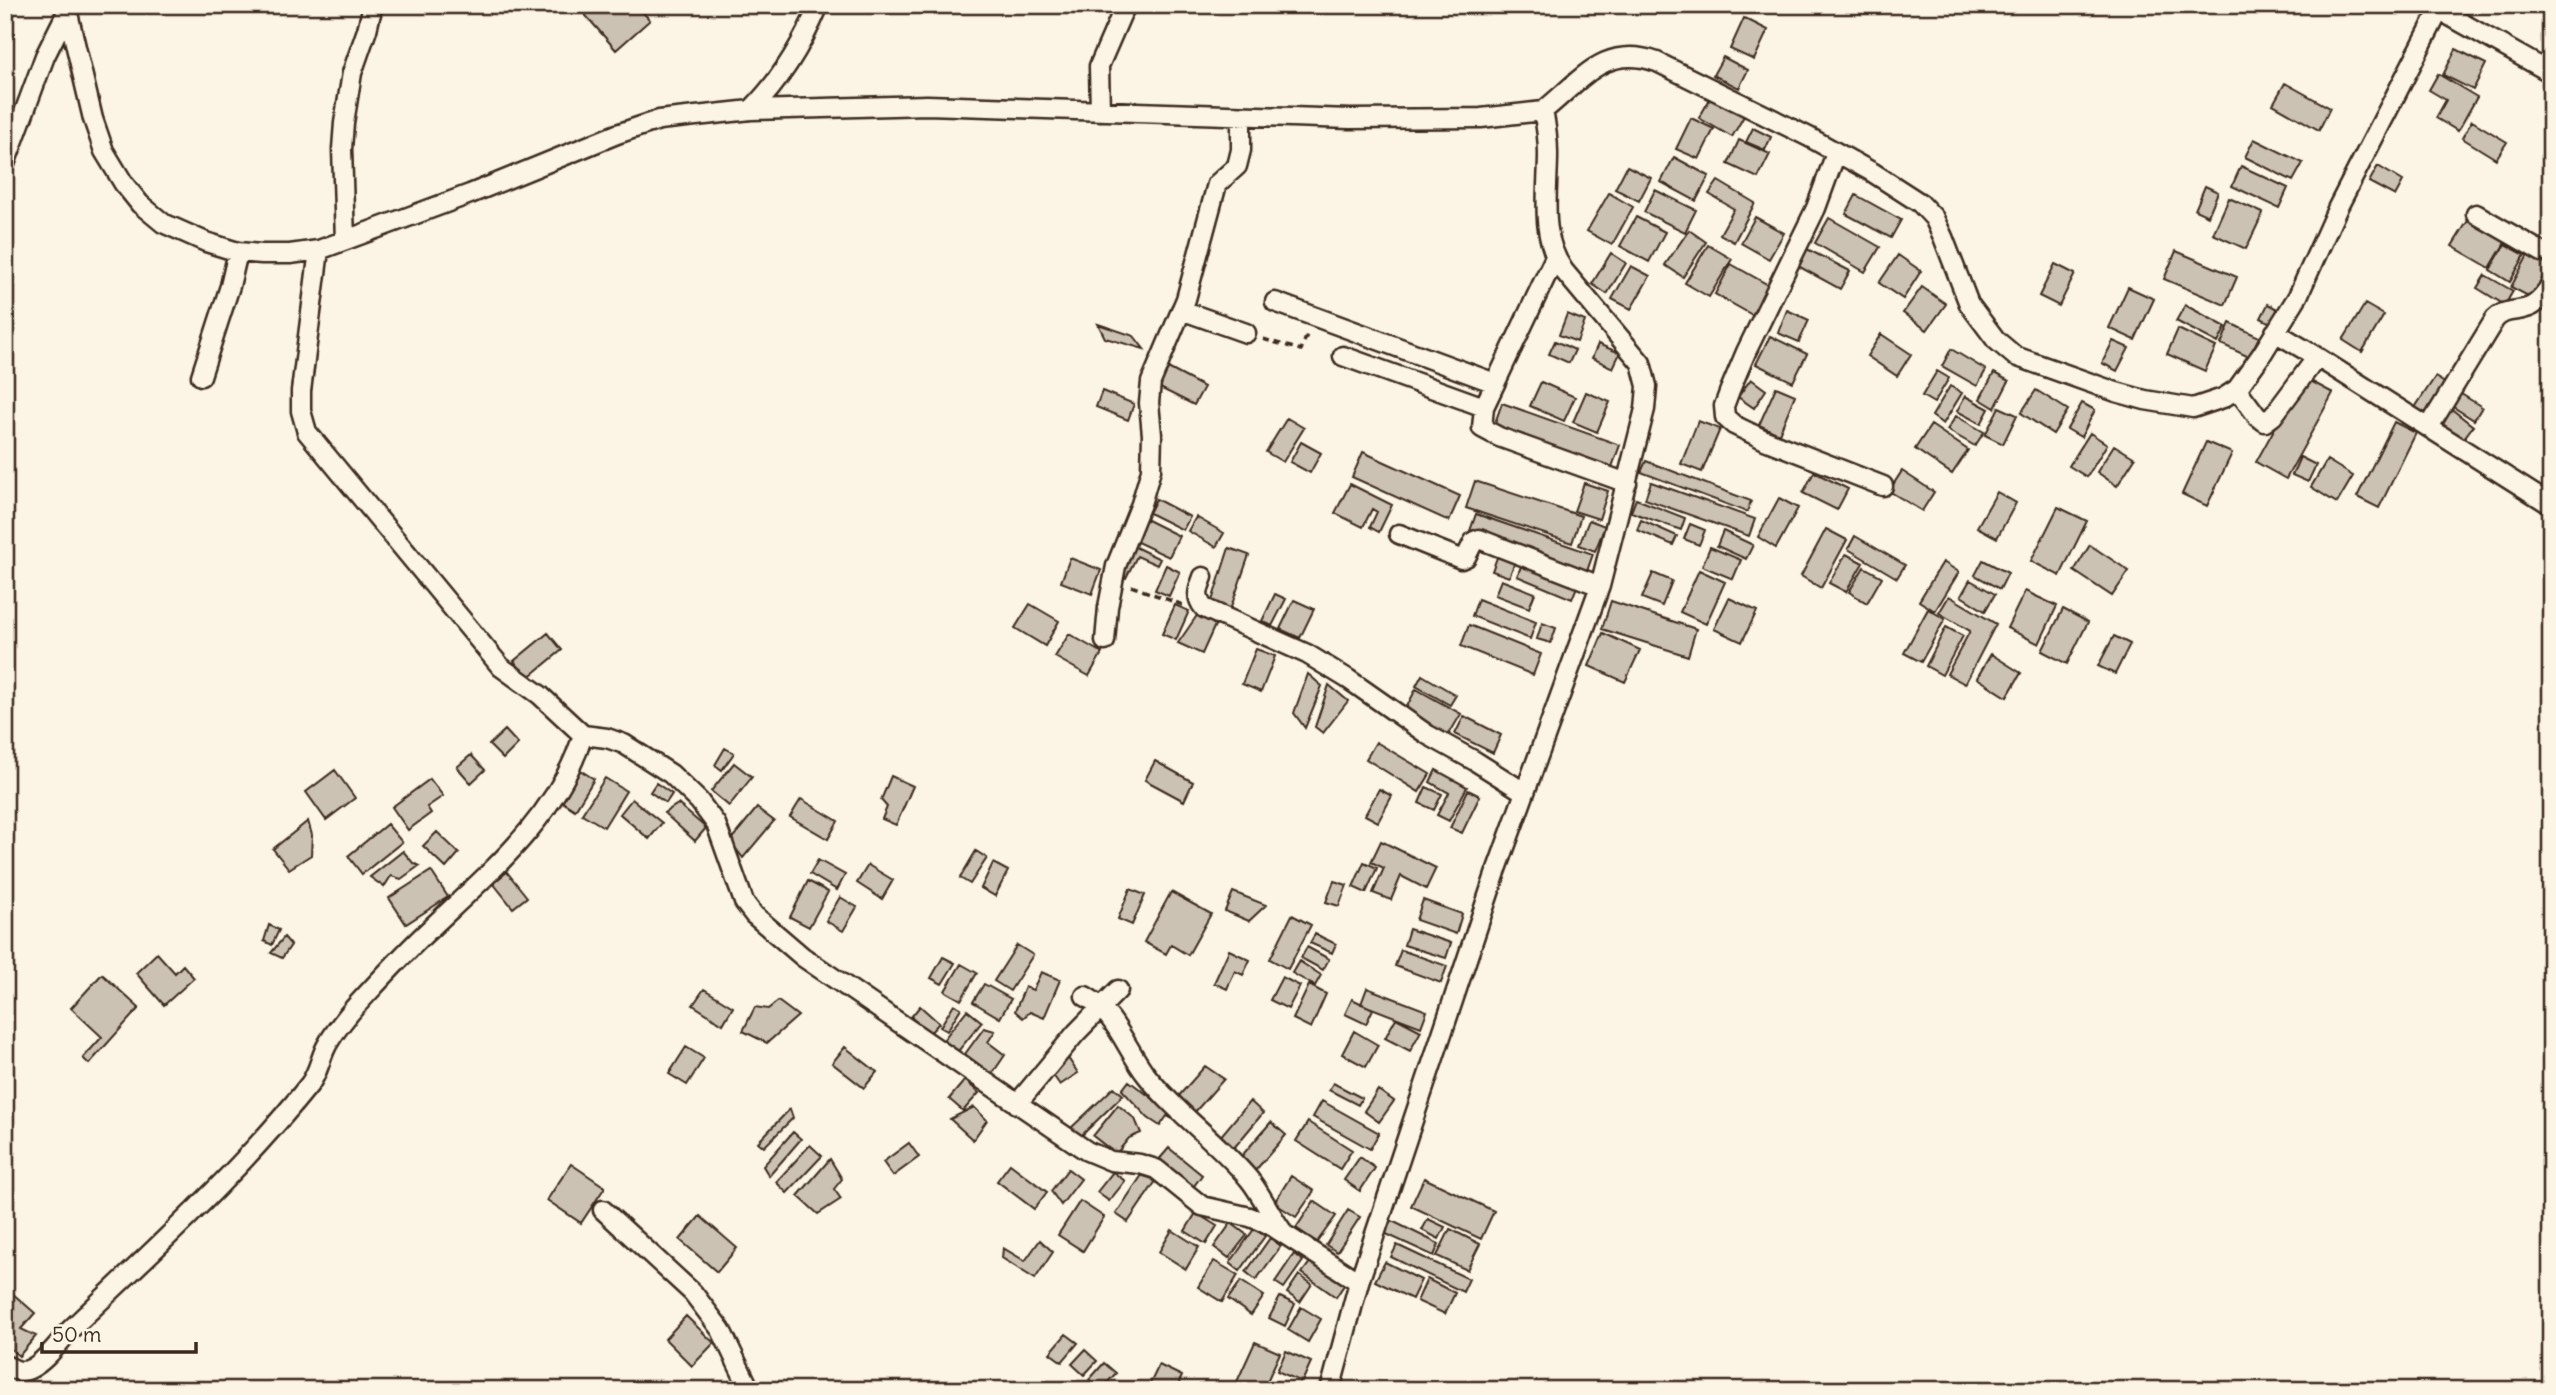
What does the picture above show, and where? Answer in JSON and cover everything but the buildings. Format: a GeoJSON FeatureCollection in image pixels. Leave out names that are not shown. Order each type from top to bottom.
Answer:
{"type":"FeatureCollection","features":[{"type":"Feature","properties":{"kind":"street"},"geometry":{"type":"LineString","coordinates":[[345,240],[342,149],[344,124],[352,73],[373,5]]}},
{"type":"Feature","properties":{"kind":"street"},"geometry":{"type":"LineString","coordinates":[[751,110],[766,95],[795,55],[818,5]]}},
{"type":"Feature","properties":{"kind":"street"},"geometry":{"type":"LineString","coordinates":[[1100,111],[1099,66],[1128,5]]}},
{"type":"Feature","properties":{"kind":"street"},"geometry":{"type":"LineString","coordinates":[[5,164],[45,56],[67,7]]}},
{"type":"Feature","properties":{"kind":"street"},"geometry":{"type":"LineString","coordinates":[[67,7],[93,118],[104,151],[140,204],[163,223],[206,242],[238,251],[290,254],[319,250],[659,120],[751,110],[927,105],[1241,116],[1481,118],[1543,111],[1593,68],[1610,59],[1640,56],[1732,97],[1836,153],[1920,203],[1934,218],[1969,304],[1996,340],[2015,356],[2116,392],[2193,408],[2223,398],[2237,389],[2276,332],[2298,296],[2338,207],[2440,8],[2551,73]]}},
{"type":"Feature","properties":{"kind":"street"},"geometry":{"type":"LineString","coordinates":[[1330,1390],[1359,1282],[1524,792],[1601,586],[1645,408],[1646,375],[1640,363],[1555,257],[1546,228],[1548,152],[1543,111]]}},
{"type":"Feature","properties":{"kind":"street"},"geometry":{"type":"LineString","coordinates":[[1105,641],[1113,578],[1141,505],[1151,470],[1151,382],[1181,310],[1217,184],[1220,178],[1234,172],[1240,158],[1241,116]]}},
{"type":"Feature","properties":{"kind":"street"},"geometry":{"type":"LineString","coordinates":[[1836,153],[1816,208],[1740,365],[1724,406],[1726,417],[1734,425],[1765,440],[1883,486]]}},
{"type":"Feature","properties":{"kind":"street"},"geometry":{"type":"LineString","coordinates":[[2476,214],[2548,250]]}},
{"type":"Feature","properties":{"kind":"street"},"geometry":{"type":"LineString","coordinates":[[319,250],[301,391],[301,411],[307,432],[501,667],[540,695],[583,735],[607,738],[624,744],[671,774],[699,801],[716,824],[744,902],[754,915],[803,957],[1094,1155],[1111,1161],[1148,1165],[1165,1175],[1202,1206],[1250,1217],[1283,1231],[1359,1282]]}},
{"type":"Feature","properties":{"kind":"street"},"geometry":{"type":"LineString","coordinates":[[201,376],[230,286],[238,251]]}},
{"type":"Feature","properties":{"kind":"street"},"geometry":{"type":"LineString","coordinates":[[1555,257],[1484,407],[1480,422],[1482,428],[1489,433],[1627,482]]}},
{"type":"Feature","properties":{"kind":"street"},"geometry":{"type":"LineString","coordinates":[[2429,427],[2500,313],[2521,311],[2533,306],[2543,299],[2551,285]]}},
{"type":"Feature","properties":{"kind":"street"},"geometry":{"type":"LineString","coordinates":[[1275,302],[1495,383]]}},
{"type":"Feature","properties":{"kind":"street"},"geometry":{"type":"LineString","coordinates":[[1181,310],[1246,333]]}},
{"type":"Feature","properties":{"kind":"street"},"geometry":{"type":"LineString","coordinates":[[2276,332],[2551,505]]}},
{"type":"Feature","properties":{"kind":"street"},"geometry":{"type":"LineString","coordinates":[[1343,356],[1484,407]]}},
{"type":"Feature","properties":{"kind":"street"},"geometry":{"type":"LineString","coordinates":[[2237,389],[2257,416],[2265,422],[2273,416],[2317,357]]}},
{"type":"Feature","properties":{"kind":"street"},"geometry":{"type":"LineString","coordinates":[[1399,534],[1461,559],[1466,557],[1474,541],[1479,539],[1601,586]]}},
{"type":"Feature","properties":{"kind":"street"},"geometry":{"type":"LineString","coordinates":[[1203,577],[1197,593],[1198,601],[1211,612],[1307,654],[1365,690],[1417,728],[1524,792]]}},
{"type":"Feature","properties":{"kind":"street"},"geometry":{"type":"LineString","coordinates":[[5,1365],[21,1371],[29,1370],[44,1358],[191,1215],[249,1153],[310,1083],[327,1045],[353,1010],[428,930],[496,867],[525,834],[565,779],[583,735]]}},
{"type":"Feature","properties":{"kind":"street"},"geometry":{"type":"LineString","coordinates":[[1017,1104],[1076,1033],[1118,990]]}},
{"type":"Feature","properties":{"kind":"street"},"geometry":{"type":"LineString","coordinates":[[1085,996],[1120,1033],[1145,1074],[1167,1099],[1250,1180],[1283,1231]]}},
{"type":"Feature","properties":{"kind":"street"},"geometry":{"type":"LineString","coordinates":[[603,1210],[693,1293],[721,1330],[750,1390]]}},
{"type":"Feature","properties":{"kind":"path"},"geometry":{"type":"LineString","coordinates":[[1246,333],[1301,350],[1313,317]]}},
{"type":"Feature","properties":{"kind":"path"},"geometry":{"type":"LineString","coordinates":[[1113,578],[1153,595],[1211,612]]}}]}
